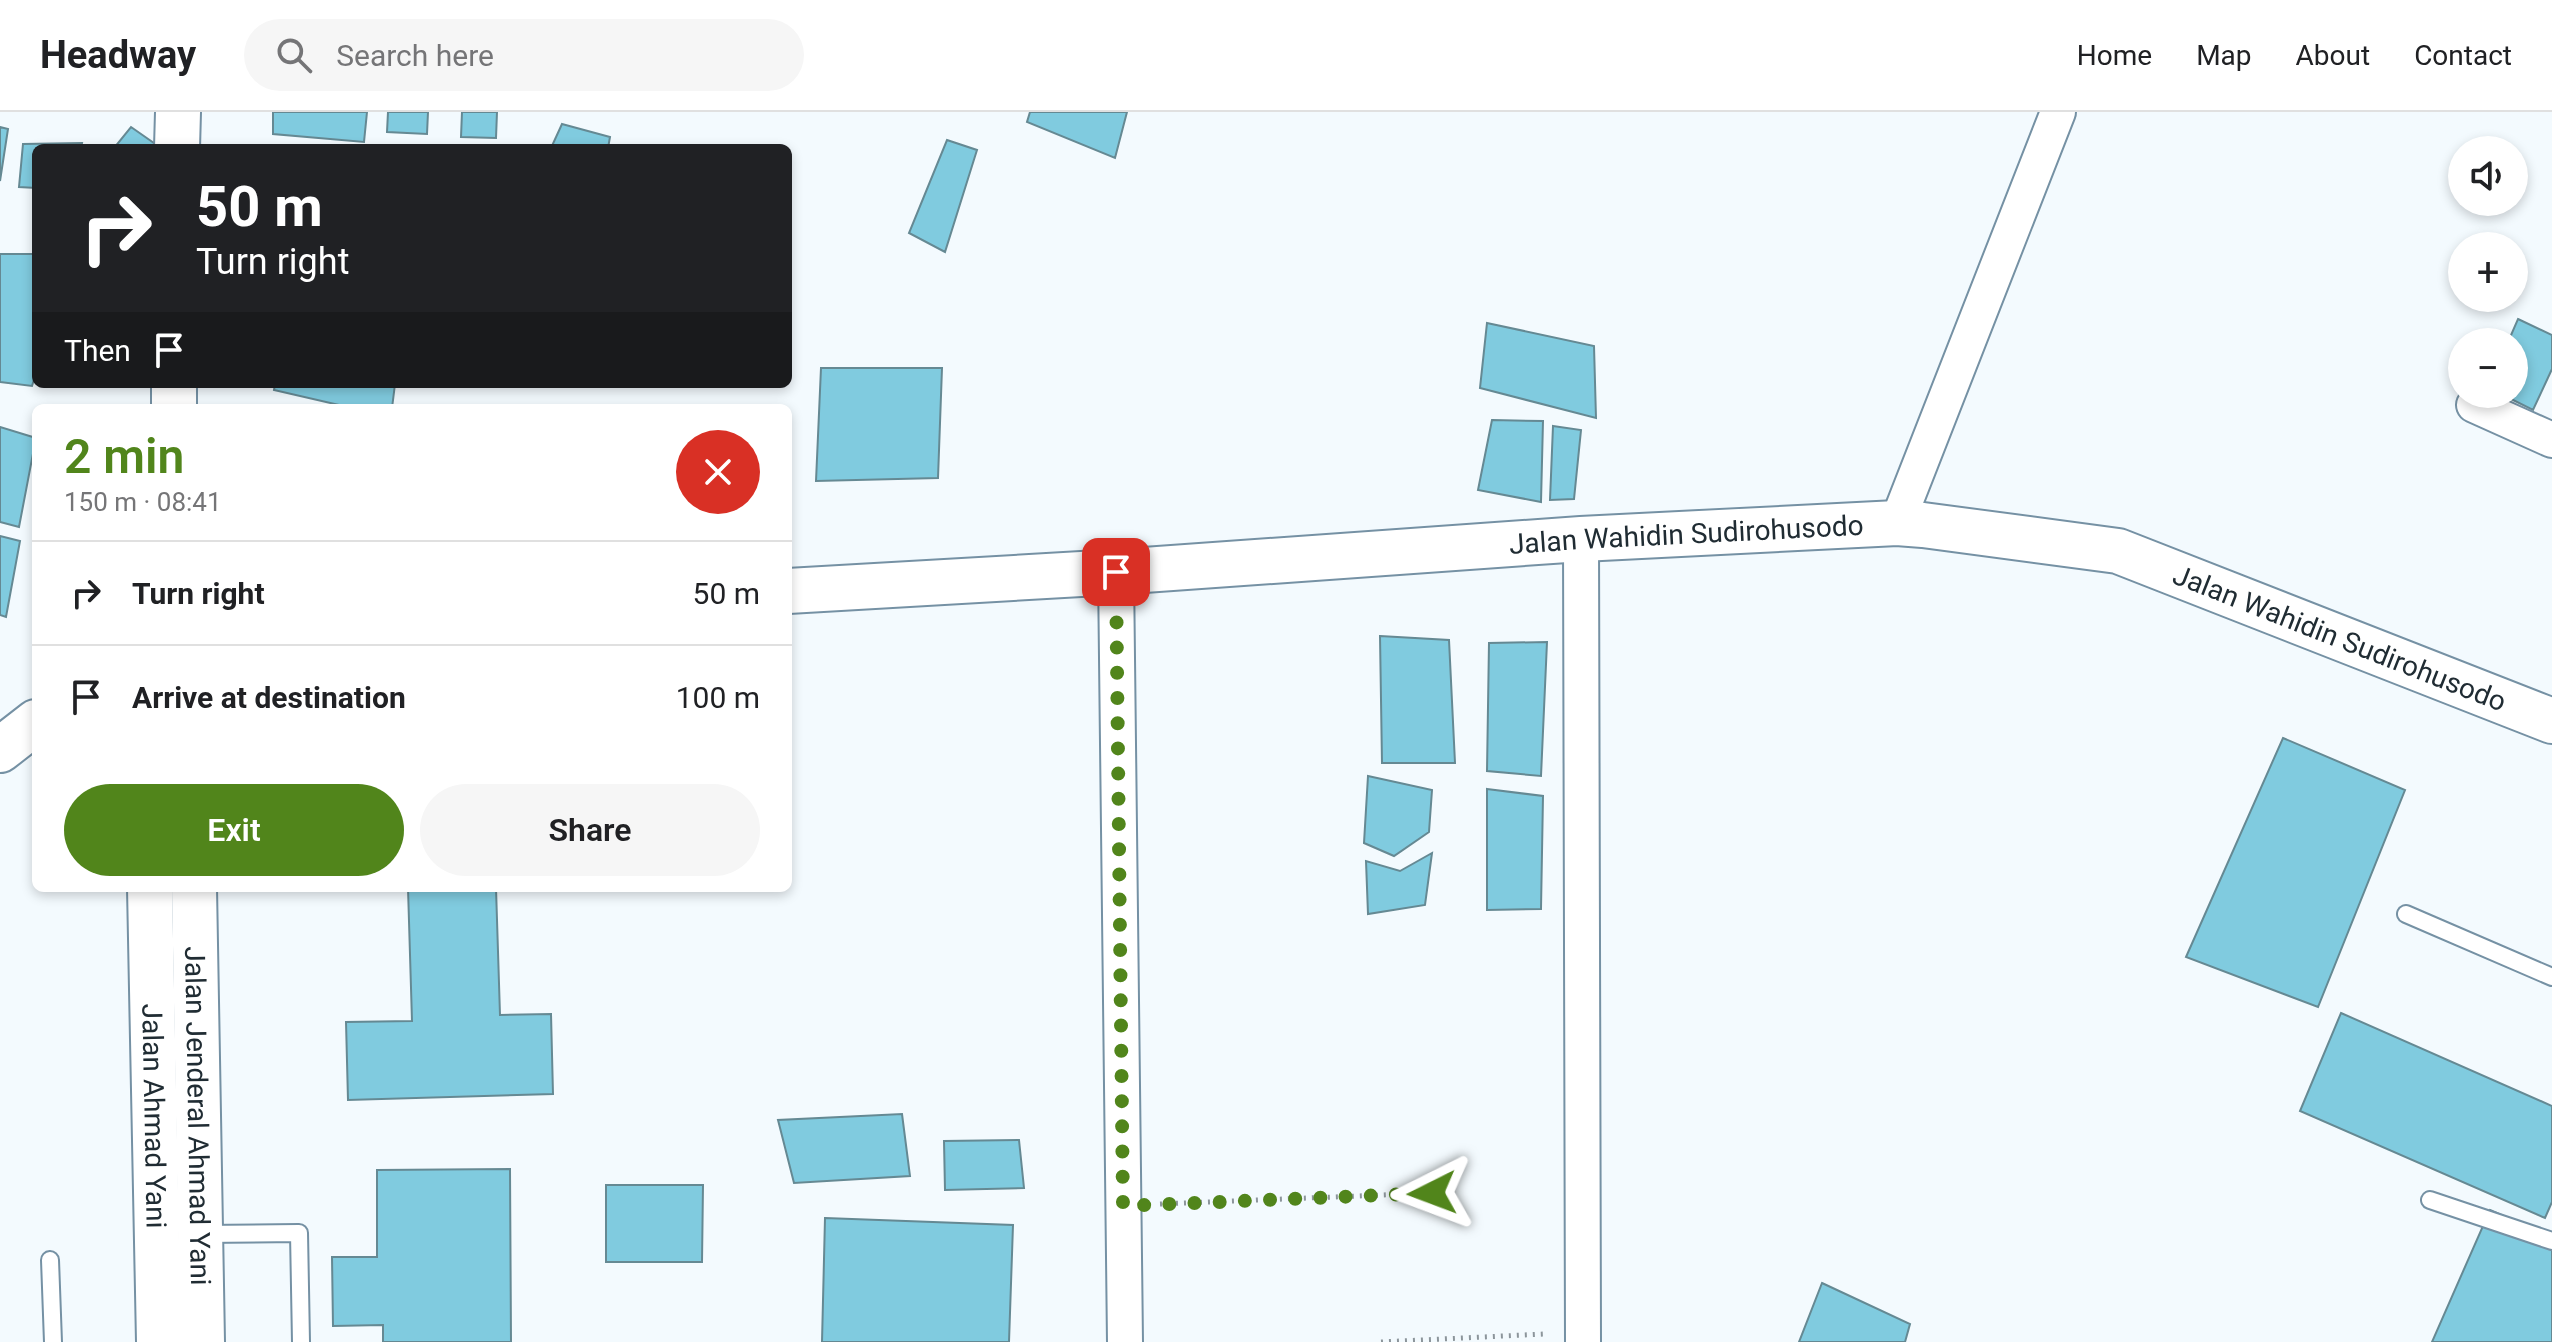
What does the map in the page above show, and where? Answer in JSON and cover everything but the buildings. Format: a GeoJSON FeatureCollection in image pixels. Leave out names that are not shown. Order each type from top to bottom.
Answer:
{"type":"FeatureCollection","features":[{"type":"Feature","properties":{"kind":"main road"},"geometry":{"type":"LineString","coordinates":[[177,144],[178,112]]}},
{"type":"Feature","properties":{"kind":"main road","name":"Jalan Wahidin Sudirohusodo"},"geometry":{"type":"LineString","coordinates":[[792,591],[1116,572],[1581,539],[1897,523],[2118,551],[2552,721]]}},
{"type":"Feature","properties":{"kind":"main road"},"geometry":{"type":"LineString","coordinates":[[0,750],[32,725]]}},
{"type":"Feature","properties":{"kind":"main road","name":"Jalan Ahmad Yani"},"geometry":{"type":"LineString","coordinates":[[150,892],[159,1342]]}},
{"type":"Feature","properties":{"kind":"main road","name":"Jalan Jenderal Ahmad Yani"},"geometry":{"type":"LineString","coordinates":[[194,892],[202,1342]]}},
{"type":"Feature","properties":{"kind":"street"},"geometry":{"type":"LineString","coordinates":[[1897,523],[2058,112]]}},
{"type":"Feature","properties":{"kind":"street"},"geometry":{"type":"LineString","coordinates":[[2481,408],[2552,440]]}},
{"type":"Feature","properties":{"kind":"street"},"geometry":{"type":"LineString","coordinates":[[1581,539],[1583,1337]]}},
{"type":"Feature","properties":{"kind":"street"},"geometry":{"type":"LineString","coordinates":[[1116,572],[1125,1342]]}},
{"type":"Feature","properties":{"kind":"lane"},"geometry":{"type":"LineString","coordinates":[[2406,914],[2552,977]]}},
{"type":"Feature","properties":{"kind":"lane"},"geometry":{"type":"LineString","coordinates":[[2430,1200],[2552,1241]]}},
{"type":"Feature","properties":{"kind":"lane"},"geometry":{"type":"LineString","coordinates":[[201,1234],[299,1233],[301,1342]]}},
{"type":"Feature","properties":{"kind":"lane"},"geometry":{"type":"LineString","coordinates":[[50,1260],[53,1342]]}},
{"type":"Feature","properties":{"kind":"path"},"geometry":{"type":"LineString","coordinates":[[1123,1206],[1432,1193]]}},
{"type":"Feature","properties":{"kind":"path"},"geometry":{"type":"LineString","coordinates":[[1381,1342],[1583,1337]]}},
{"type":"Feature","properties":{"kind":"route"},"geometry":{"type":"LineString","coordinates":[[1116,572],[1123,1206],[1432,1193]]}}]}
